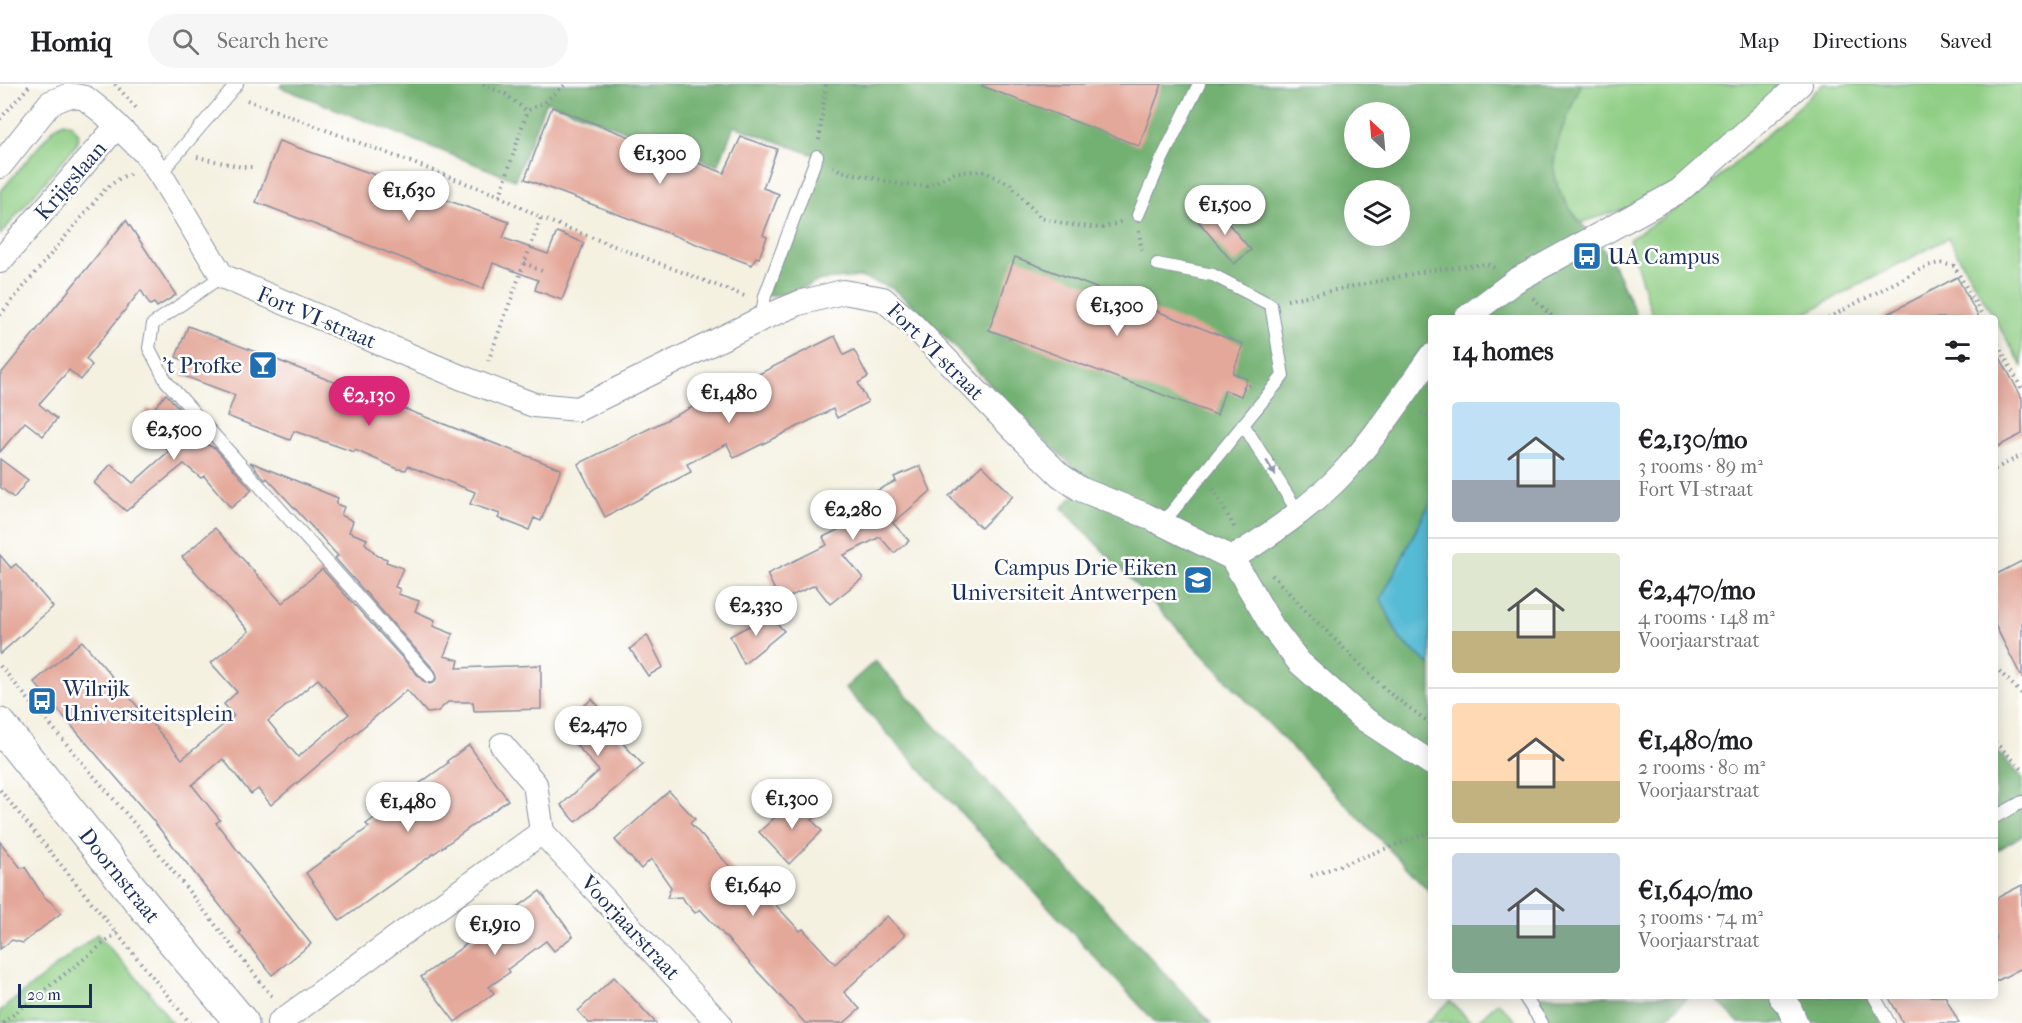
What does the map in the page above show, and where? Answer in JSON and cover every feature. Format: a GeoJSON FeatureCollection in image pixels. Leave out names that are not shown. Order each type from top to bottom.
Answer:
{"type":"FeatureCollection","features":[{"type":"Feature","properties":{"kind":"street"},"geometry":{"type":"LineString","coordinates":[[1470,315],[1515,281],[1679,191],[1800,84]]}},
{"type":"Feature","properties":{"kind":"street"},"geometry":{"type":"LineString","coordinates":[[0,166],[50,103],[70,95],[85,98],[104,112],[146,154],[222,276]]}},
{"type":"Feature","properties":{"kind":"street","name":"Krijgslaan"},"geometry":{"type":"LineString","coordinates":[[0,261],[117,126]]}},
{"type":"Feature","properties":{"kind":"street","name":"Fort VI-straat"},"geometry":{"type":"LineString","coordinates":[[222,276],[479,385],[534,405],[578,409],[761,319],[799,303],[843,292],[883,299],[912,324],[1060,475],[1080,489],[1145,515],[1162,525],[1240,554]]}},
{"type":"Feature","properties":{"kind":"street"},"geometry":{"type":"LineString","coordinates":[[1428,360],[1365,447],[1340,476],[1298,512],[1240,554],[1273,628],[1299,662],[1361,717],[1428,761]]}},
{"type":"Feature","properties":{"kind":"street","name":"Doornstraat"},"geometry":{"type":"LineString","coordinates":[[0,725],[147,909],[242,1023]]}},
{"type":"Feature","properties":{"kind":"street"},"geometry":{"type":"LineString","coordinates":[[284,1020],[542,832],[535,784],[502,745]]}},
{"type":"Feature","properties":{"kind":"street","name":"Voorjaarstraat"},"geometry":{"type":"LineString","coordinates":[[542,832],[719,1023]]}},
{"type":"Feature","properties":{"kind":"street"},"geometry":{"type":"LineString","coordinates":[[1783,999],[1796,1023]]}},
{"type":"Feature","properties":{"kind":"lane"},"geometry":{"type":"LineString","coordinates":[[1138,215],[1161,161],[1199,84]]}},
{"type":"Feature","properties":{"kind":"lane"},"geometry":{"type":"LineString","coordinates":[[157,170],[233,89]]}},
{"type":"Feature","properties":{"kind":"lane"},"geometry":{"type":"LineString","coordinates":[[761,319],[765,296],[817,156]]}},
{"type":"Feature","properties":{"kind":"lane"},"geometry":{"type":"LineString","coordinates":[[1157,264],[1213,275],[1271,305],[1283,376],[1162,525]]}},
{"type":"Feature","properties":{"kind":"lane"},"geometry":{"type":"LineString","coordinates":[[222,276],[153,324],[149,348],[166,381],[429,676]]}},
{"type":"Feature","properties":{"kind":"lane"},"geometry":{"type":"LineString","coordinates":[[1243,424],[1298,512]]}},
{"type":"Feature","properties":{"kind":"lane"},"geometry":{"type":"LineString","coordinates":[[1998,815],[2022,802]]}},
{"type":"Feature","properties":{"kind":"lane"},"geometry":{"type":"LineString","coordinates":[[1526,999],[1542,1023]]}},
{"type":"Feature","properties":{"kind":"lane"},"geometry":{"type":"LineString","coordinates":[[1876,999],[1889,1023]]}},
{"type":"Feature","properties":{"kind":"path"},"geometry":{"type":"LineString","coordinates":[[0,119],[31,84]]}},
{"type":"Feature","properties":{"kind":"path"},"geometry":{"type":"LineString","coordinates":[[483,84],[505,94],[526,111]]}},
{"type":"Feature","properties":{"kind":"path"},"geometry":{"type":"LineString","coordinates":[[500,196],[526,111],[546,101],[566,84]]}},
{"type":"Feature","properties":{"kind":"path"},"geometry":{"type":"LineString","coordinates":[[826,84],[817,156],[841,171],[904,185],[927,186],[956,172],[982,171],[1010,184],[1041,218],[1071,225],[1102,228],[1138,215],[1142,255],[1157,264]]}},
{"type":"Feature","properties":{"kind":"path"},"geometry":{"type":"LineString","coordinates":[[233,89],[500,196],[541,218],[751,298],[761,319]]}},
{"type":"Feature","properties":{"kind":"path"},"geometry":{"type":"LineString","coordinates":[[207,159],[242,167],[255,167]]}},
{"type":"Feature","properties":{"kind":"path"},"geometry":{"type":"LineString","coordinates":[[0,315],[106,188],[122,177],[157,170]]}},
{"type":"Feature","properties":{"kind":"path"},"geometry":{"type":"LineString","coordinates":[[479,385],[541,218]]}},
{"type":"Feature","properties":{"kind":"path"},"geometry":{"type":"LineString","coordinates":[[524,263],[542,271]]}},
{"type":"Feature","properties":{"kind":"path"},"geometry":{"type":"LineString","coordinates":[[1834,315],[1927,266],[1939,263],[1954,266],[1982,315]]}},
{"type":"Feature","properties":{"kind":"path"},"geometry":{"type":"LineString","coordinates":[[1271,305],[1304,295],[1432,270],[1465,266],[1487,264],[1515,281]]}},
{"type":"Feature","properties":{"kind":"path"},"geometry":{"type":"LineString","coordinates":[[1998,345],[2022,389]]}},
{"type":"Feature","properties":{"kind":"path"},"geometry":{"type":"LineString","coordinates":[[1998,467],[2022,455]]}},
{"type":"Feature","properties":{"kind":"path"},"geometry":{"type":"LineString","coordinates":[[1203,473],[1240,554],[1306,611],[1388,692],[1428,722]]}},
{"type":"Feature","properties":{"kind":"path"},"geometry":{"type":"LineString","coordinates":[[0,666],[145,836],[284,1020]]}},
{"type":"Feature","properties":{"kind":"path"},"geometry":{"type":"LineString","coordinates":[[1998,670],[2022,694]]}},
{"type":"Feature","properties":{"kind":"path"},"geometry":{"type":"LineString","coordinates":[[1998,745],[2022,769]]}},
{"type":"Feature","properties":{"kind":"path"},"geometry":{"type":"LineString","coordinates":[[0,790],[190,1023]]}},
{"type":"Feature","properties":{"kind":"path"},"geometry":{"type":"LineString","coordinates":[[1311,876],[1428,833]]}},
{"type":"Feature","properties":{"kind":"path"},"geometry":{"type":"LineString","coordinates":[[3,1023],[118,932]]}},
{"type":"Feature","properties":{"kind":"green space"},"geometry":{"type":"Polygon","coordinates":[[[283,84],[1581,84],[1557,147],[1554,167],[1556,179],[1566,202],[1613,265],[1636,315],[1428,315],[1428,507],[1381,599],[1400,639],[1428,663],[1428,890],[1062,508],[1080,489],[1072,466],[1026,422],[924,315],[892,288],[860,277],[821,280],[787,294],[765,296],[817,156],[734,126],[718,166],[546,101],[515,180],[280,87],[283,84]]]}},
{"type":"Feature","properties":{"kind":"green space"},"geometry":{"type":"Polygon","coordinates":[[[1581,84],[1800,84],[1679,191],[1580,223],[1560,193],[1554,171],[1561,132],[1581,84]]]}},
{"type":"Feature","properties":{"kind":"green space"},"geometry":{"type":"Polygon","coordinates":[[[1823,84],[2022,84],[2022,366],[1998,324],[1998,315],[1993,315],[1948,238],[1803,315],[1652,315],[1629,239],[1704,191],[1823,84]]]}},
{"type":"Feature","properties":{"kind":"green space"},"geometry":{"type":"Polygon","coordinates":[[[64,122],[72,125],[79,134],[76,145],[0,235],[0,192],[55,127],[64,122]]]}},
{"type":"Feature","properties":{"kind":"green space"},"geometry":{"type":"Polygon","coordinates":[[[875,661],[1211,1023],[1156,1023],[845,688],[875,661]]]}},
{"type":"Feature","properties":{"kind":"green space"},"geometry":{"type":"Polygon","coordinates":[[[1998,752],[2022,777],[2022,835],[1998,850],[1998,752]]]}},
{"type":"Feature","properties":{"kind":"green space"},"geometry":{"type":"Polygon","coordinates":[[[97,934],[146,988],[172,1023],[0,1023],[0,1011],[97,934]]]}},
{"type":"Feature","properties":{"kind":"green space"},"geometry":{"type":"Polygon","coordinates":[[[1526,999],[1686,999],[1662,1023],[1542,1023],[1526,999]]]}},
{"type":"Feature","properties":{"kind":"green space"},"geometry":{"type":"Polygon","coordinates":[[[1716,999],[1869,999],[1881,1023],[1739,1023],[1716,999]]]}},
{"type":"Feature","properties":{"kind":"green space"},"geometry":{"type":"Polygon","coordinates":[[[1450,1001],[1472,1023],[1426,1023],[1450,1001]]]}},
{"type":"Feature","properties":{"kind":"green space"},"geometry":{"type":"Polygon","coordinates":[[[1498,1002],[1518,1023],[1475,1023],[1498,1002]]]}},
{"type":"Feature","properties":{"kind":"water"},"geometry":{"type":"Polygon","coordinates":[[[1428,507],[1428,663],[1400,639],[1381,599],[1428,507]]]}},
{"type":"Feature","properties":{"kind":"building"},"geometry":{"type":"Polygon","coordinates":[[[982,84],[1162,84],[1139,146],[982,86],[982,84]]]}},
{"type":"Feature","properties":{"kind":"building"},"geometry":{"type":"Polygon","coordinates":[[[552,107],[724,173],[741,137],[777,149],[763,188],[779,194],[763,235],[767,237],[759,258],[756,257],[752,265],[525,179],[552,107]]]}},
{"type":"Feature","properties":{"kind":"building"},"geometry":{"type":"Polygon","coordinates":[[[279,141],[509,222],[503,238],[548,254],[557,232],[584,243],[562,300],[535,290],[538,280],[493,263],[483,289],[256,202],[279,141]]]}},
{"type":"Feature","properties":{"kind":"building"},"geometry":{"type":"Polygon","coordinates":[[[1215,208],[1251,250],[1234,264],[1199,222],[1215,208]]]}},
{"type":"Feature","properties":{"kind":"building"},"geometry":{"type":"Polygon","coordinates":[[[126,220],[176,295],[157,307],[154,303],[150,305],[141,290],[86,359],[92,365],[81,380],[69,370],[39,404],[57,419],[43,436],[25,422],[0,452],[0,375],[126,220]]]}},
{"type":"Feature","properties":{"kind":"building"},"geometry":{"type":"Polygon","coordinates":[[[1015,257],[1243,344],[1233,373],[1247,379],[1241,396],[1225,390],[1217,415],[989,330],[1015,257]]]}},
{"type":"Feature","properties":{"kind":"building"},"geometry":{"type":"Polygon","coordinates":[[[1957,277],[1977,315],[1886,315],[1957,277]]]}},
{"type":"Feature","properties":{"kind":"building"},"geometry":{"type":"Polygon","coordinates":[[[188,326],[561,469],[541,521],[534,518],[529,530],[498,518],[500,514],[470,504],[475,492],[408,466],[406,470],[398,469],[355,450],[354,452],[294,431],[290,440],[227,416],[235,395],[181,375],[191,363],[176,357],[188,326]]]}},
{"type":"Feature","properties":{"kind":"building"},"geometry":{"type":"Polygon","coordinates":[[[835,336],[844,355],[854,350],[868,377],[858,383],[868,402],[837,418],[833,409],[734,458],[727,444],[687,464],[691,472],[605,517],[578,464],[835,336]]]}},
{"type":"Feature","properties":{"kind":"building"},"geometry":{"type":"Polygon","coordinates":[[[1998,354],[2022,398],[2022,434],[1998,446],[1998,354]]]}},
{"type":"Feature","properties":{"kind":"building"},"geometry":{"type":"Polygon","coordinates":[[[166,394],[192,423],[187,437],[215,448],[252,490],[231,508],[204,476],[201,478],[184,464],[126,511],[94,483],[111,464],[133,483],[169,451],[135,424],[148,408],[152,411],[166,394]]]}},
{"type":"Feature","properties":{"kind":"building"},"geometry":{"type":"Polygon","coordinates":[[[0,459],[28,480],[14,498],[0,487],[0,459]]]}},
{"type":"Feature","properties":{"kind":"building"},"geometry":{"type":"Polygon","coordinates":[[[250,462],[338,498],[336,504],[344,507],[341,515],[353,521],[349,532],[367,539],[365,543],[378,556],[387,559],[386,562],[403,568],[395,587],[400,589],[398,594],[419,601],[415,611],[435,620],[433,626],[453,634],[444,656],[459,660],[457,668],[541,665],[541,709],[474,711],[473,702],[448,702],[437,712],[427,713],[407,690],[271,805],[258,789],[251,794],[223,759],[192,785],[220,820],[216,823],[311,944],[272,975],[151,818],[34,682],[82,641],[182,759],[234,716],[224,704],[237,692],[211,663],[249,631],[182,557],[215,528],[282,603],[322,569],[423,681],[430,684],[435,682],[437,675],[435,671],[335,558],[338,556],[322,538],[267,478],[265,480],[250,462]],[[318,679],[268,721],[298,757],[349,714],[318,679]]]}},
{"type":"Feature","properties":{"kind":"building"},"geometry":{"type":"Polygon","coordinates":[[[982,465],[1013,496],[981,528],[949,496],[982,465]]]}},
{"type":"Feature","properties":{"kind":"building"},"geometry":{"type":"Polygon","coordinates":[[[920,466],[931,491],[893,523],[909,541],[894,553],[880,537],[844,555],[863,578],[830,604],[815,585],[780,601],[767,574],[827,545],[823,537],[844,527],[840,518],[879,499],[876,491],[896,481],[894,477],[920,466]]]}},
{"type":"Feature","properties":{"kind":"building"},"geometry":{"type":"Polygon","coordinates":[[[0,555],[11,568],[16,564],[53,607],[0,654],[0,555]]]}},
{"type":"Feature","properties":{"kind":"building"},"geometry":{"type":"Polygon","coordinates":[[[2022,561],[2022,678],[1998,631],[1998,573],[2022,561]]]}},
{"type":"Feature","properties":{"kind":"building"},"geometry":{"type":"Polygon","coordinates":[[[768,614],[784,631],[744,664],[730,636],[768,614]]]}},
{"type":"Feature","properties":{"kind":"building"},"geometry":{"type":"Polygon","coordinates":[[[647,635],[663,667],[648,676],[630,649],[647,635]]]}},
{"type":"Feature","properties":{"kind":"building"},"geometry":{"type":"Polygon","coordinates":[[[592,699],[623,733],[618,738],[643,765],[576,822],[561,805],[599,771],[560,726],[592,699]]]}},
{"type":"Feature","properties":{"kind":"building"},"geometry":{"type":"Polygon","coordinates":[[[469,745],[508,800],[340,921],[306,873],[369,827],[366,824],[469,745]]]}},
{"type":"Feature","properties":{"kind":"building"},"geometry":{"type":"Polygon","coordinates":[[[669,791],[695,819],[690,823],[753,892],[759,887],[800,931],[803,929],[835,964],[887,916],[905,935],[844,992],[860,1009],[844,1023],[805,1023],[700,909],[695,913],[681,897],[667,898],[671,887],[651,859],[641,869],[615,840],[669,791]]]}},
{"type":"Feature","properties":{"kind":"building"},"geometry":{"type":"Polygon","coordinates":[[[798,796],[817,816],[812,820],[822,831],[789,864],[759,832],[798,796]]]}},
{"type":"Feature","properties":{"kind":"building"},"geometry":{"type":"Polygon","coordinates":[[[0,842],[21,868],[25,867],[44,897],[61,913],[23,943],[12,940],[0,949],[0,842]]]}},
{"type":"Feature","properties":{"kind":"building"},"geometry":{"type":"Polygon","coordinates":[[[2022,885],[2022,968],[1998,980],[1998,897],[2022,885]]]}},
{"type":"Feature","properties":{"kind":"building"},"geometry":{"type":"Polygon","coordinates":[[[540,891],[573,936],[554,951],[546,941],[508,969],[510,972],[489,987],[494,993],[455,1022],[421,977],[540,891]]]}},
{"type":"Feature","properties":{"kind":"building"},"geometry":{"type":"Polygon","coordinates":[[[614,977],[656,1023],[589,1023],[578,1011],[614,977]]]}},
{"type":"Feature","properties":{"kind":"building"},"geometry":{"type":"Polygon","coordinates":[[[1890,999],[1947,999],[1959,1023],[1903,1023],[1890,999]]]}},
{"type":"Feature","properties":{"kind":"place","name":"UA Campus"},"geometry":{"type":"Point","coordinates":[1587,256]}},
{"type":"Feature","properties":{"kind":"place","name":"'t Profke"},"geometry":{"type":"Point","coordinates":[263,365]}},
{"type":"Feature","properties":{"kind":"place","name":"Campus Drie Eiken Universiteit Antwerpen"},"geometry":{"type":"Point","coordinates":[1198,580]}},
{"type":"Feature","properties":{"kind":"place","name":"Wilrijk Universiteitsplein"},"geometry":{"type":"Point","coordinates":[42,701]}}]}
